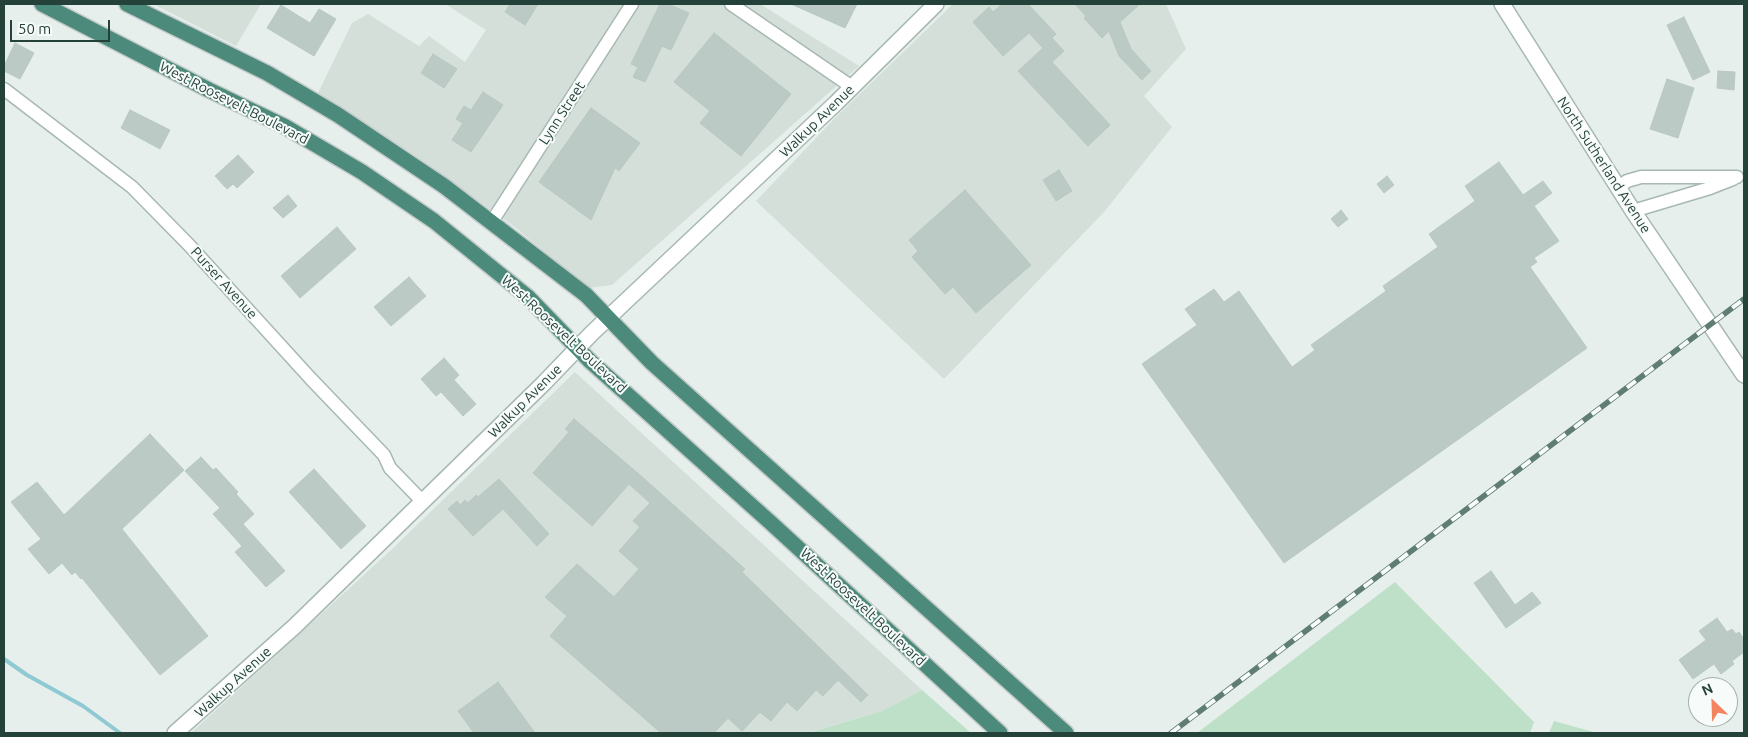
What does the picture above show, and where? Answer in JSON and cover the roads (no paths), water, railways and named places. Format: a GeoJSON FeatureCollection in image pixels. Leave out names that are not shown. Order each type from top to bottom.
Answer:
{"type":"FeatureCollection","features":[{"type":"Feature","properties":{"kind":"highway","name":"West Roosevelt Boulevard"},"geometry":{"type":"LineString","coordinates":[[42,4],[209,90],[284,126],[362,172],[434,221],[528,297],[577,348],[1000,733]]}},
{"type":"Feature","properties":{"kind":"highway"},"geometry":{"type":"LineString","coordinates":[[127,4],[267,72],[316,102],[444,186],[586,295],[652,363],[1066,733]]}},
{"type":"Feature","properties":{"kind":"street","name":"Lynn Street"},"geometry":{"type":"LineString","coordinates":[[491,223],[632,4]]}},
{"type":"Feature","properties":{"kind":"street"},"geometry":{"type":"LineString","coordinates":[[731,4],[852,87]]}},
{"type":"Feature","properties":{"kind":"street","name":"Walkup Avenue"},"geometry":{"type":"LineString","coordinates":[[175,733],[295,626],[544,383],[577,348],[852,87],[936,4]]}},
{"type":"Feature","properties":{"kind":"street","name":"North Sutherland Avenue"},"geometry":{"type":"LineString","coordinates":[[1502,4],[1633,211],[1744,375]]}},
{"type":"Feature","properties":{"kind":"street","name":"Purser Avenue"},"geometry":{"type":"LineString","coordinates":[[4,89],[132,187],[190,246],[311,379],[384,455],[390,468],[422,501]]}},
{"type":"Feature","properties":{"kind":"street"},"geometry":{"type":"LineString","coordinates":[[1618,188],[1627,181],[1641,177],[1741,175]]}},
{"type":"Feature","properties":{"kind":"street"},"geometry":{"type":"LineString","coordinates":[[1633,211],[1710,188],[1741,175]]}},
{"type":"Feature","properties":{"kind":"waterway"},"geometry":{"type":"LineString","coordinates":[[4,659],[27,675],[83,706],[120,733]]}},
{"type":"Feature","properties":{"kind":"railway"},"geometry":{"type":"LineString","coordinates":[[1171,733],[1744,299]]}}]}
